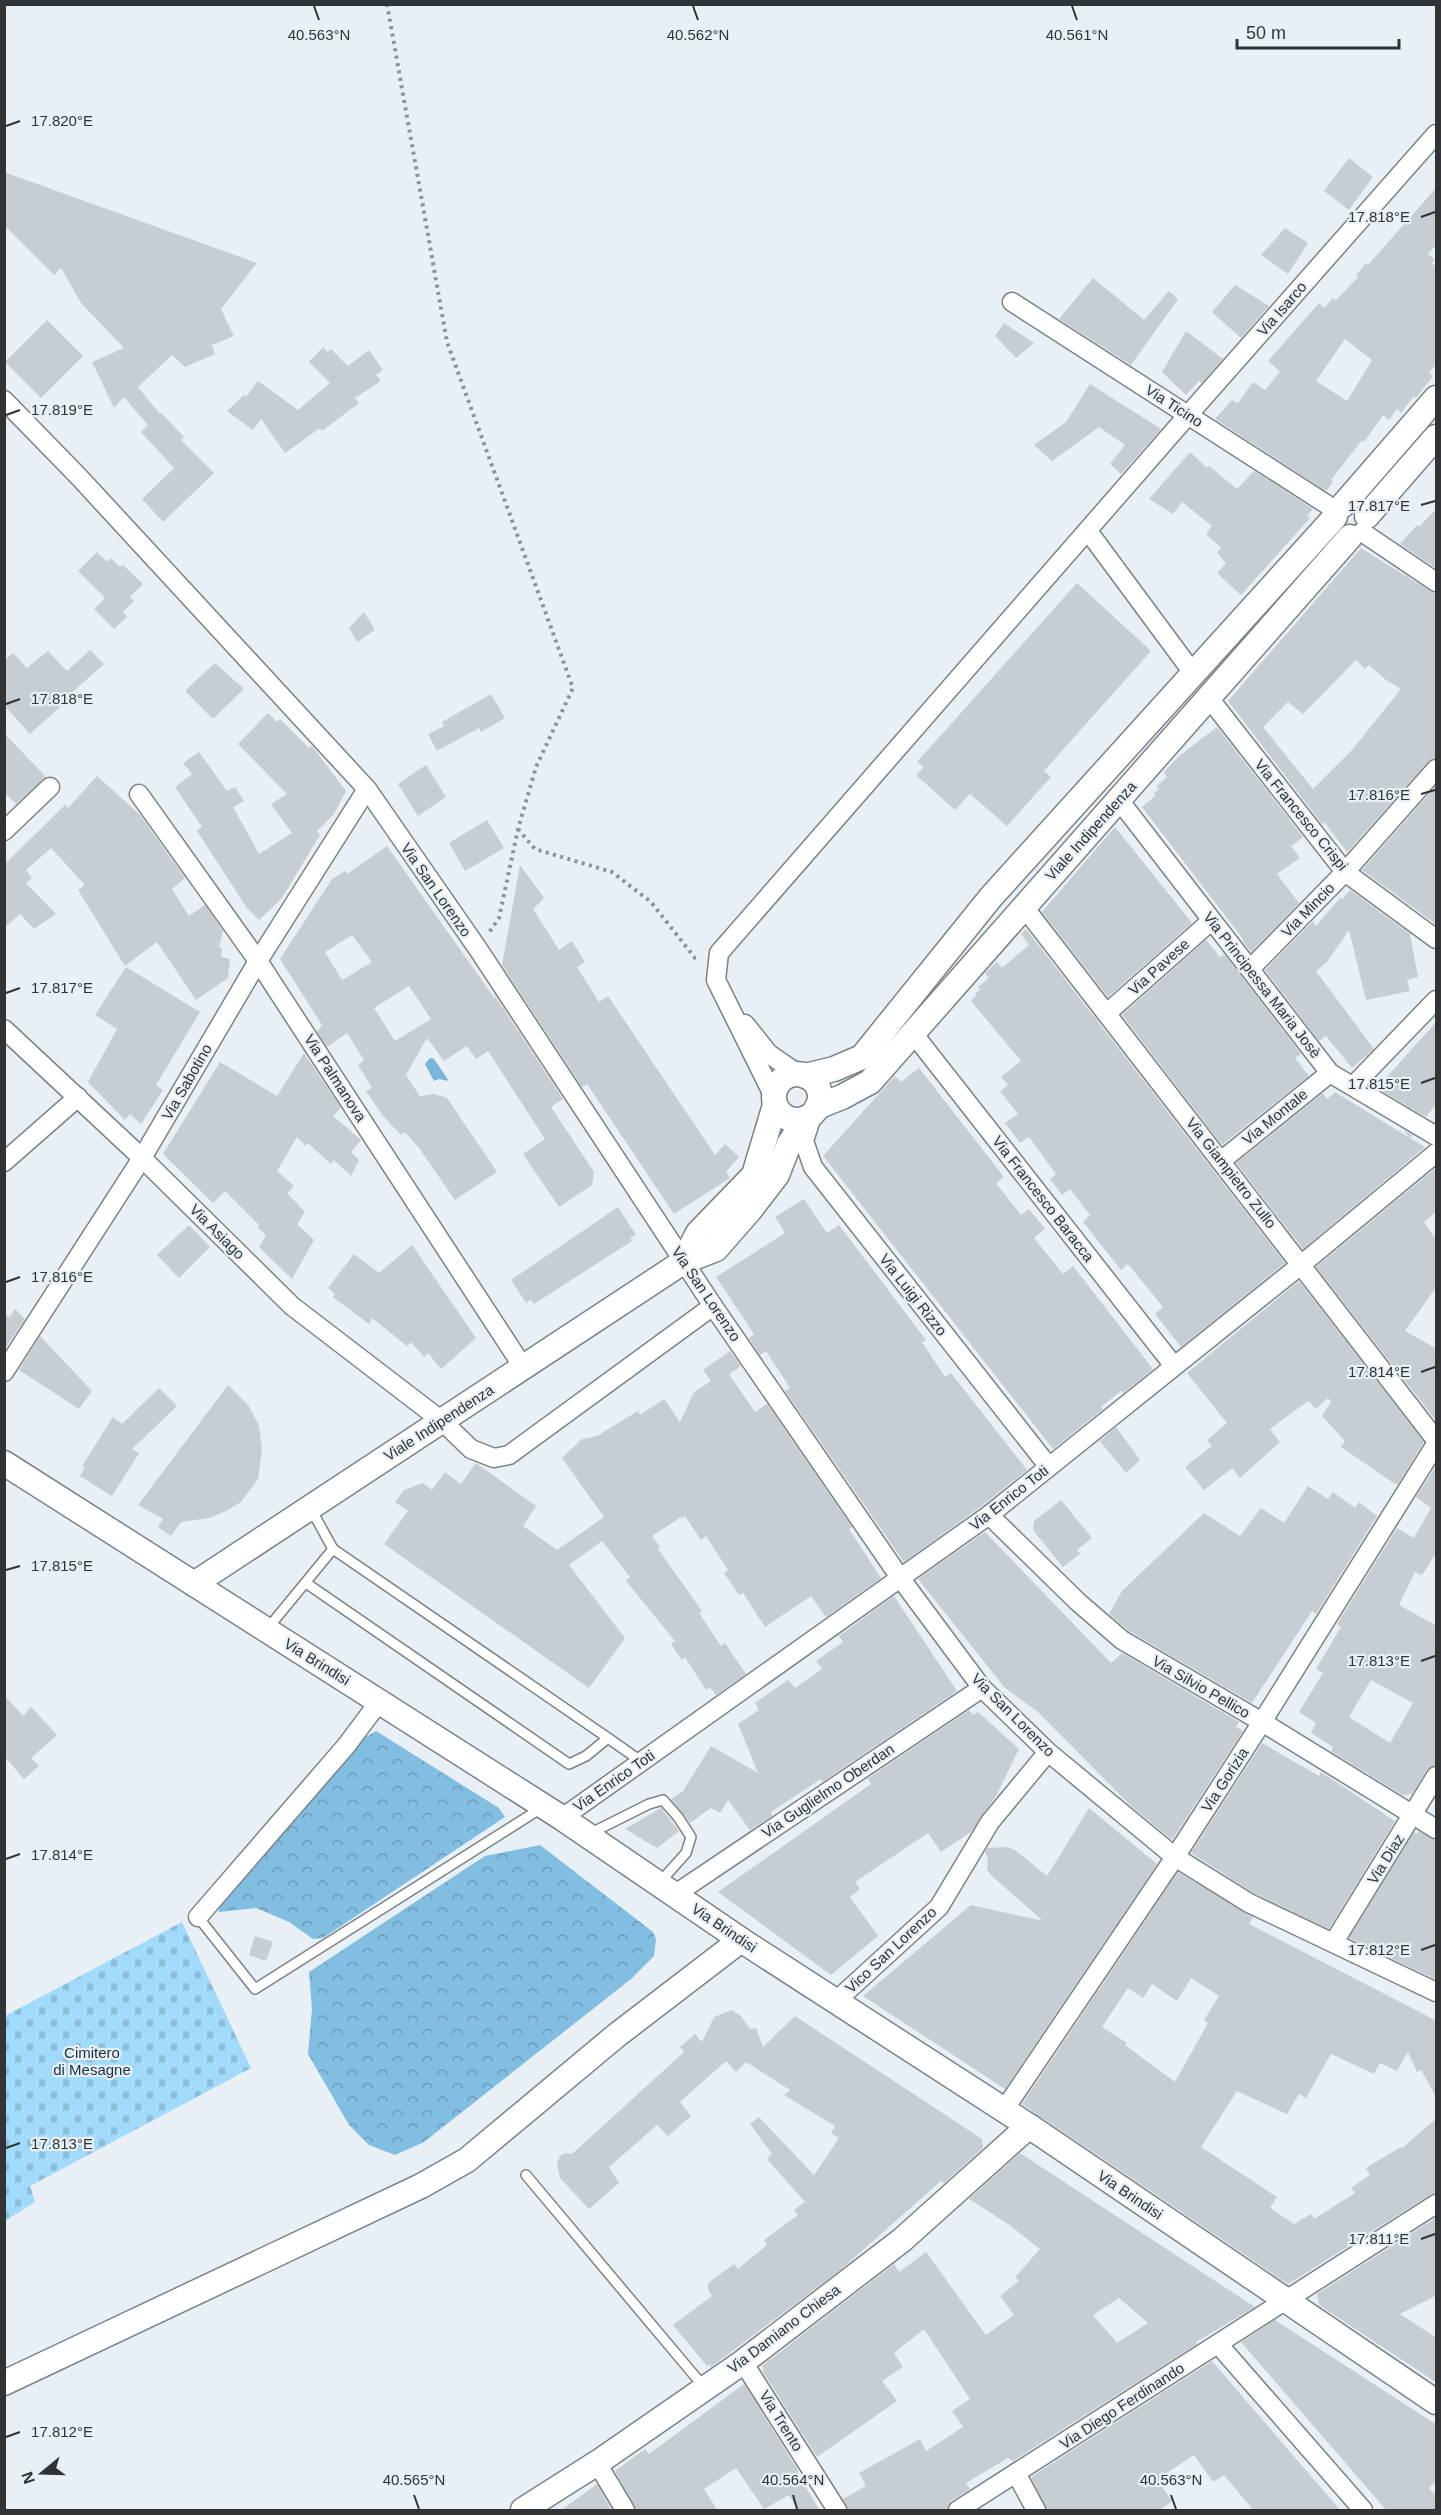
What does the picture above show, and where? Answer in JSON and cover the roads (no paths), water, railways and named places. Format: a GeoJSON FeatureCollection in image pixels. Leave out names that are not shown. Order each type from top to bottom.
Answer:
{"type":"FeatureCollection","features":[{"type":"Feature","properties":{"kind":"main road","name":"Viale Indipendenza"},"geometry":{"type":"LineString","coordinates":[[801,1075],[834,1069],[862,1057],[991,897],[1437,398]]}},
{"type":"Feature","properties":{"kind":"main road","name":"Viale Indipendenza"},"geometry":{"type":"LineString","coordinates":[[194,1584],[683,1262],[716,1249],[777,1175],[789,1144],[812,1113],[870,1082],[1360,528],[1437,437]]}},
{"type":"Feature","properties":{"kind":"main road"},"geometry":{"type":"LineString","coordinates":[[1338,511],[1358,505],[1364,509],[1360,528]]}},
{"type":"Feature","properties":{"kind":"main road"},"geometry":{"type":"LineString","coordinates":[[790,1075],[801,1075],[816,1085],[819,1100],[812,1113],[792,1119],[784,1116],[775,1101],[778,1083],[790,1075]]}},
{"type":"Feature","properties":{"kind":"main road","name":"Viale Indipendenza"},"geometry":{"type":"LineString","coordinates":[[683,1262],[698,1233],[754,1174],[775,1101]]}},
{"type":"Feature","properties":{"kind":"main road","name":"Via Brindisi"},"geometry":{"type":"LineString","coordinates":[[4,1463],[553,1812],[741,1941],[1029,2126],[1437,2402]]}},
{"type":"Feature","properties":{"kind":"main road"},"geometry":{"type":"LineString","coordinates":[[4,2383],[421,2186],[467,2160],[617,2035],[741,1941]]}},
{"type":"Feature","properties":{"kind":"main road","name":"Via Damiano Chiesa"},"geometry":{"type":"LineString","coordinates":[[523,2511],[743,2362],[902,2240],[1029,2126]]}},
{"type":"Feature","properties":{"kind":"street","name":"Via Isarco"},"geometry":{"type":"LineString","coordinates":[[727,1001],[717,980],[719,953],[1188,415],[1437,134]]}},
{"type":"Feature","properties":{"kind":"street","name":"Via Ticino"},"geometry":{"type":"LineString","coordinates":[[1012,302],[1338,511]]}},
{"type":"Feature","properties":{"kind":"street","name":"Via San Lorenzo"},"geometry":{"type":"LineString","coordinates":[[4,400],[79,477],[367,789],[478,949],[713,1306],[901,1579],[982,1688],[1048,1752],[1175,1857],[1249,1903],[1437,1992]]}},
{"type":"Feature","properties":{"kind":"street"},"geometry":{"type":"LineString","coordinates":[[1360,528],[1437,582]]}},
{"type":"Feature","properties":{"kind":"street"},"geometry":{"type":"LineString","coordinates":[[1088,531],[1193,673]]}},
{"type":"Feature","properties":{"kind":"street","name":"Via Francesco Crispi"},"geometry":{"type":"LineString","coordinates":[[1209,698],[1345,872],[1437,939]]}},
{"type":"Feature","properties":{"kind":"street","name":"Via Mincio"},"geometry":{"type":"LineString","coordinates":[[1250,969],[1345,872],[1437,769]]}},
{"type":"Feature","properties":{"kind":"street"},"geometry":{"type":"LineString","coordinates":[[4,831],[50,787]]}},
{"type":"Feature","properties":{"kind":"street","name":"Via Sabotino"},"geometry":{"type":"LineString","coordinates":[[4,1372],[142,1158],[258,961],[367,789]]}},
{"type":"Feature","properties":{"kind":"street","name":"Via Palmanova"},"geometry":{"type":"LineString","coordinates":[[140,794],[258,961],[524,1367]]}},
{"type":"Feature","properties":{"kind":"street","name":"Via Principessa Maria Josè"},"geometry":{"type":"LineString","coordinates":[[1119,800],[1330,1073],[1354,1085],[1437,1136]]}},
{"type":"Feature","properties":{"kind":"street","name":"Via Giampietro Zullo"},"geometry":{"type":"LineString","coordinates":[[1024,907],[1302,1264],[1437,1442]]}},
{"type":"Feature","properties":{"kind":"street","name":"Via Pavese"},"geometry":{"type":"LineString","coordinates":[[1107,1013],[1211,921]]}},
{"type":"Feature","properties":{"kind":"street"},"geometry":{"type":"LineString","coordinates":[[1354,1085],[1437,1000]]}},
{"type":"Feature","properties":{"kind":"street"},"geometry":{"type":"LineString","coordinates":[[727,1001],[769,1053],[801,1075]]}},
{"type":"Feature","properties":{"kind":"street"},"geometry":{"type":"LineString","coordinates":[[727,1001],[775,1101]]}},
{"type":"Feature","properties":{"kind":"street","name":"Via Asiago"},"geometry":{"type":"LineString","coordinates":[[4,1029],[142,1158],[292,1306],[442,1420],[471,1449],[495,1458],[508,1455],[713,1306]]}},
{"type":"Feature","properties":{"kind":"street","name":"Via Francesco Baracca"},"geometry":{"type":"LineString","coordinates":[[912,1032],[1174,1366]]}},
{"type":"Feature","properties":{"kind":"street","name":"Via Montale"},"geometry":{"type":"LineString","coordinates":[[1221,1161],[1330,1073]]}},
{"type":"Feature","properties":{"kind":"street"},"geometry":{"type":"LineString","coordinates":[[4,1162],[78,1097]]}},
{"type":"Feature","properties":{"kind":"street","name":"Via Luigi Rizzo"},"geometry":{"type":"LineString","coordinates":[[812,1113],[804,1142],[813,1167],[1049,1467]]}},
{"type":"Feature","properties":{"kind":"street","name":"Via Enrico Toti"},"geometry":{"type":"LineString","coordinates":[[553,1812],[642,1762],[989,1515],[1437,1153]]}},
{"type":"Feature","properties":{"kind":"street","name":"Via Gorizia"},"geometry":{"type":"LineString","coordinates":[[1004,2110],[1263,1722],[1437,1442]]}},
{"type":"Feature","properties":{"kind":"street","name":"Via Silvio Pellico"},"geometry":{"type":"LineString","coordinates":[[989,1515],[1078,1602],[1122,1640],[1263,1722],[1437,1829]]}},
{"type":"Feature","properties":{"kind":"street","name":"Via Guglielmo Oberdan"},"geometry":{"type":"LineString","coordinates":[[667,1889],[982,1688]]}},
{"type":"Feature","properties":{"kind":"street"},"geometry":{"type":"LineString","coordinates":[[198,1917],[346,1746],[379,1702]]}},
{"type":"Feature","properties":{"kind":"street","name":"Vico San Lorenzo"},"geometry":{"type":"LineString","coordinates":[[836,2001],[939,1907],[990,1822],[1048,1752]]}},
{"type":"Feature","properties":{"kind":"street","name":"Via Diaz"},"geometry":{"type":"LineString","coordinates":[[1334,1942],[1437,1776]]}},
{"type":"Feature","properties":{"kind":"street","name":"Via Diego Ferdinando"},"geometry":{"type":"LineString","coordinates":[[958,2511],[1437,2204]]}},
{"type":"Feature","properties":{"kind":"street"},"geometry":{"type":"LineString","coordinates":[[1218,2344],[1363,2511]]}},
{"type":"Feature","properties":{"kind":"street","name":"Via Trento"},"geometry":{"type":"LineString","coordinates":[[743,2362],[837,2511]]}},
{"type":"Feature","properties":{"kind":"street"},"geometry":{"type":"LineString","coordinates":[[597,2463],[626,2511]]}},
{"type":"Feature","properties":{"kind":"street"},"geometry":{"type":"LineString","coordinates":[[1016,2473],[1036,2511]]}},
{"type":"Feature","properties":{"kind":"lane"},"geometry":{"type":"LineString","coordinates":[[310,1508],[333,1549],[642,1762]]}},
{"type":"Feature","properties":{"kind":"lane"},"geometry":{"type":"LineString","coordinates":[[266,1630],[333,1549]]}},
{"type":"Feature","properties":{"kind":"lane"},"geometry":{"type":"LineString","coordinates":[[306,1583],[569,1764],[586,1756],[608,1738]]}},
{"type":"Feature","properties":{"kind":"lane"},"geometry":{"type":"LineString","coordinates":[[587,1835],[649,1804],[663,1800],[691,1837],[686,1853],[667,1889]]}},
{"type":"Feature","properties":{"kind":"lane"},"geometry":{"type":"LineString","coordinates":[[198,1917],[255,1989],[553,1812]]}},
{"type":"Feature","properties":{"kind":"lane"},"geometry":{"type":"LineString","coordinates":[[526,2175],[705,2388]]}},
{"type":"Feature","properties":{"kind":"park label","name":"Cimitero di Mesagne"},"geometry":{"type":"Point","coordinates":[92,2062]}}]}
